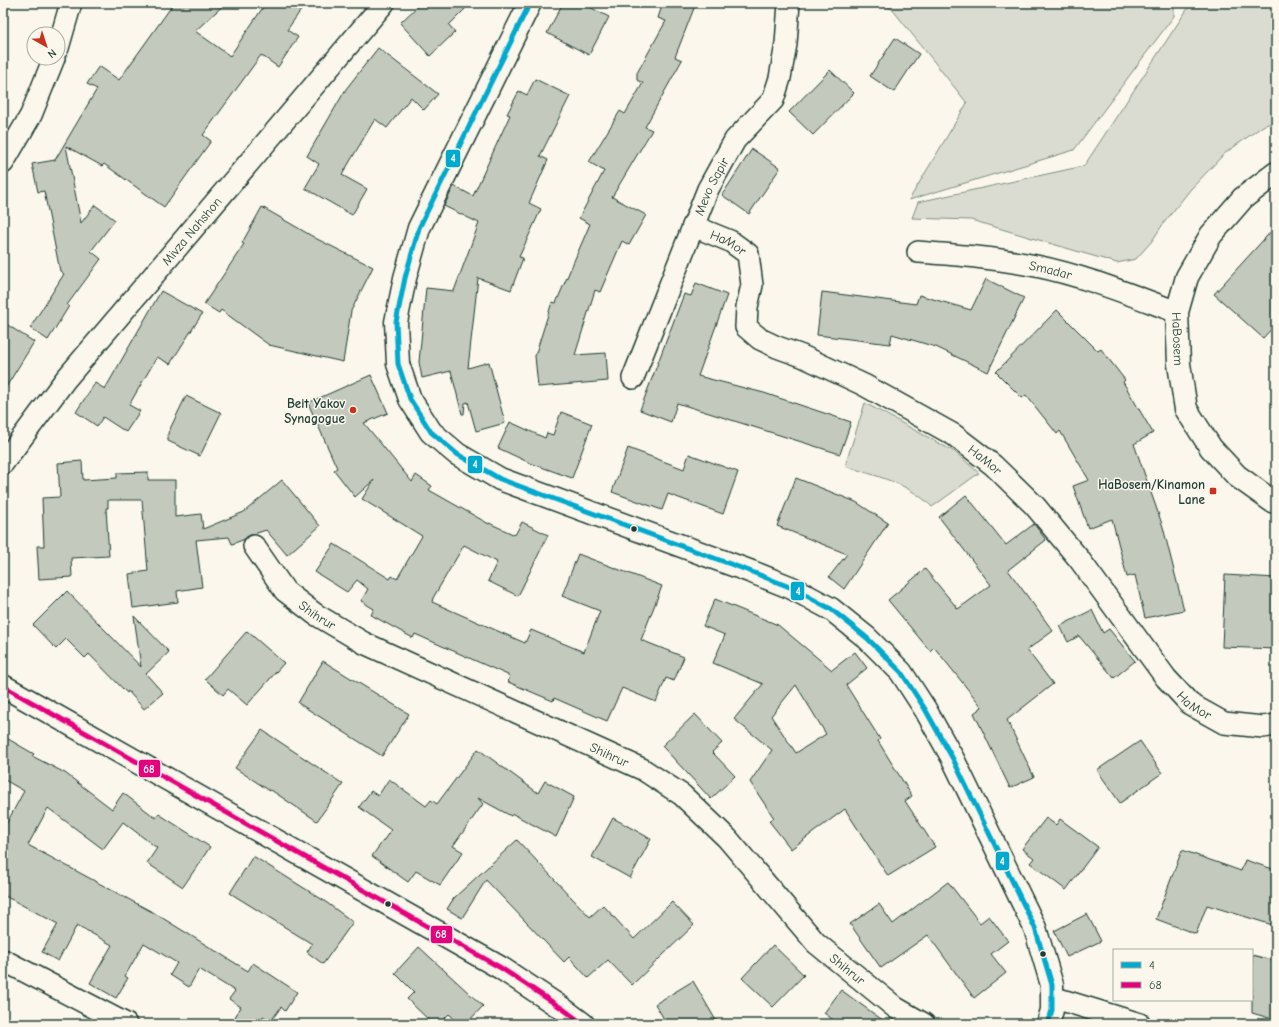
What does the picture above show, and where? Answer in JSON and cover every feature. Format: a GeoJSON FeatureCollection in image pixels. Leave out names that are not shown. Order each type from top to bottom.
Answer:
{"type":"FeatureCollection","features":[{"type":"Feature","properties":{"kind":"street"},"geometry":{"type":"LineString","coordinates":[[64,26],[71,3]]}},
{"type":"Feature","properties":{"kind":"street","name":"Mivza Nahshon"},"geometry":{"type":"LineString","coordinates":[[3,463],[65,380],[384,3]]}},
{"type":"Feature","properties":{"kind":"street"},"geometry":{"type":"LineString","coordinates":[[530,3],[418,228],[405,278],[396,322],[398,364],[410,399],[430,432],[456,454],[500,479],[792,588],[831,609],[867,638],[901,672],[925,709],[953,759],[1035,928],[1052,985],[1052,1010],[1048,1024]]}},
{"type":"Feature","properties":{"kind":"street","name":"Mevo Sapir"},"geometry":{"type":"LineString","coordinates":[[633,378],[708,189],[735,140],[772,100],[780,78],[786,44],[789,3]]}},
{"type":"Feature","properties":{"kind":"street"},"geometry":{"type":"LineString","coordinates":[[3,163],[31,115],[51,66]]}},
{"type":"Feature","properties":{"kind":"street","name":"HaBosem"},"geometry":{"type":"LineString","coordinates":[[1276,172],[1243,198],[1211,235],[1187,277],[1177,312],[1179,364],[1186,409],[1211,448],[1237,476],[1276,502]]}},
{"type":"Feature","properties":{"kind":"street","name":"HaMor"},"geometry":{"type":"LineString","coordinates":[[693,226],[730,241],[748,254],[752,285],[747,307],[746,327],[760,339],[802,356],[864,386],[954,435],[994,465],[1035,506],[1078,559],[1166,678],[1190,704],[1224,723],[1264,727],[1276,725]]}},
{"type":"Feature","properties":{"kind":"street","name":"Smadar"},"geometry":{"type":"LineString","coordinates":[[918,252],[980,257],[1036,266],[1094,281],[1177,312]]}},
{"type":"Feature","properties":{"kind":"street","name":"Shihrur"},"geometry":{"type":"LineString","coordinates":[[254,546],[285,591],[315,614],[364,643],[642,769],[682,795],[727,838],[816,943],[896,1008],[924,1024]]}},
{"type":"Feature","properties":{"kind":"street"},"geometry":{"type":"LineString","coordinates":[[3,686],[481,956],[563,1009],[583,1024]]}},
{"type":"Feature","properties":{"kind":"street"},"geometry":{"type":"LineString","coordinates":[[3,960],[126,1024]]}},
{"type":"Feature","properties":{"kind":"street"},"geometry":{"type":"LineString","coordinates":[[1052,997],[1140,1024]]}},
{"type":"Feature","properties":{"kind":"shaded area"},"geometry":{"type":"Polygon","coordinates":[[[879,3],[1174,3],[1174,16],[1074,150],[909,200],[967,103],[892,9],[879,3]]]}},
{"type":"Feature","properties":{"kind":"shaded area"},"geometry":{"type":"Polygon","coordinates":[[[1188,3],[1276,3],[1276,121],[1263,126],[1224,154],[1190,190],[1163,224],[1152,241],[1136,259],[1117,263],[971,220],[912,218],[918,202],[1084,166],[1188,8],[1188,3]]]}},
{"type":"Feature","properties":{"kind":"shaded area"},"geometry":{"type":"Polygon","coordinates":[[[865,403],[955,452],[979,473],[932,507],[923,499],[903,486],[845,466],[865,403]]]}},
{"type":"Feature","properties":{"kind":"building"},"geometry":{"type":"Polygon","coordinates":[[[174,3],[226,3],[195,31],[230,56],[266,3],[306,3],[287,30],[298,37],[278,67],[261,55],[203,135],[211,141],[164,207],[104,164],[102,166],[66,146],[81,223],[95,205],[115,220],[91,251],[101,259],[67,305],[69,306],[48,340],[30,328],[64,274],[60,271],[44,191],[38,192],[32,164],[55,160],[97,89],[87,84],[99,66],[119,80],[174,3]]]}},
{"type":"Feature","properties":{"kind":"building"},"geometry":{"type":"Polygon","coordinates":[[[421,3],[471,3],[449,25],[455,32],[430,56],[400,23],[421,3]]]}},
{"type":"Feature","properties":{"kind":"building"},"geometry":{"type":"Polygon","coordinates":[[[563,3],[582,3],[609,17],[589,55],[547,33],[563,3]]]}},
{"type":"Feature","properties":{"kind":"building"},"geometry":{"type":"Polygon","coordinates":[[[663,3],[696,3],[675,57],[682,60],[645,127],[652,130],[612,197],[646,215],[629,245],[622,241],[600,292],[595,290],[575,355],[606,353],[608,381],[538,387],[535,356],[552,302],[556,303],[590,224],[579,218],[604,171],[589,162],[620,111],[625,114],[643,83],[637,80],[637,73],[666,21],[658,18],[663,3]]]}},
{"type":"Feature","properties":{"kind":"building"},"geometry":{"type":"Polygon","coordinates":[[[895,38],[919,54],[894,92],[870,76],[895,38]]]}},
{"type":"Feature","properties":{"kind":"building"},"geometry":{"type":"Polygon","coordinates":[[[378,48],[438,94],[424,110],[411,97],[387,128],[375,119],[342,175],[367,189],[352,215],[305,188],[319,164],[307,156],[346,89],[378,48]]]}},
{"type":"Feature","properties":{"kind":"building"},"geometry":{"type":"Polygon","coordinates":[[[830,70],[854,93],[813,135],[789,112],[830,70]]]}},
{"type":"Feature","properties":{"kind":"building"},"geometry":{"type":"Polygon","coordinates":[[[535,79],[570,96],[540,156],[548,160],[529,203],[541,209],[519,257],[523,258],[511,290],[478,278],[468,368],[489,362],[505,423],[476,431],[468,402],[465,403],[464,414],[462,414],[451,371],[422,378],[419,362],[426,288],[454,291],[479,223],[444,206],[454,186],[473,196],[510,115],[507,114],[519,91],[527,95],[535,79]]]}},
{"type":"Feature","properties":{"kind":"building"},"geometry":{"type":"Polygon","coordinates":[[[752,149],[780,168],[749,214],[722,195],[752,149]]]}},
{"type":"Feature","properties":{"kind":"building"},"geometry":{"type":"Polygon","coordinates":[[[262,207],[317,239],[373,267],[351,311],[343,362],[269,345],[221,310],[219,313],[204,304],[244,244],[242,243],[262,207]]]}},
{"type":"Feature","properties":{"kind":"building"},"geometry":{"type":"Polygon","coordinates":[[[1276,226],[1276,324],[1263,338],[1214,294],[1276,226]]]}},
{"type":"Feature","properties":{"kind":"building"},"geometry":{"type":"Polygon","coordinates":[[[986,279],[1024,298],[988,372],[936,347],[892,334],[890,344],[817,335],[822,292],[916,304],[919,295],[971,310],[986,279]]]}},
{"type":"Feature","properties":{"kind":"building"},"geometry":{"type":"Polygon","coordinates":[[[696,283],[727,295],[698,376],[764,393],[851,422],[840,454],[677,403],[671,422],[640,410],[684,294],[691,296],[696,283]]]}},
{"type":"Feature","properties":{"kind":"building"},"geometry":{"type":"Polygon","coordinates":[[[161,291],[202,314],[170,364],[157,357],[129,405],[140,411],[126,432],[103,417],[97,426],[76,412],[95,383],[105,389],[161,291]]]}},
{"type":"Feature","properties":{"kind":"building"},"geometry":{"type":"Polygon","coordinates":[[[1057,310],[1098,351],[1101,349],[1125,380],[1123,382],[1153,433],[1134,444],[1163,527],[1184,610],[1145,618],[1135,575],[1127,577],[1112,519],[1088,528],[1073,486],[1089,480],[1060,431],[1057,434],[1026,395],[1022,398],[996,372],[1057,310]]]}},
{"type":"Feature","properties":{"kind":"building"},"geometry":{"type":"Polygon","coordinates":[[[3,322],[34,342],[3,392],[3,322]]]}},
{"type":"Feature","properties":{"kind":"building"},"geometry":{"type":"Polygon","coordinates":[[[371,375],[388,413],[364,423],[412,482],[416,475],[432,486],[429,490],[489,524],[515,535],[522,522],[548,535],[518,596],[488,581],[497,562],[464,545],[432,602],[525,643],[531,630],[584,652],[600,611],[562,596],[578,554],[662,586],[641,640],[684,657],[674,681],[666,678],[656,702],[622,688],[607,721],[554,698],[553,701],[508,682],[510,676],[415,634],[413,638],[371,615],[374,609],[361,601],[368,589],[357,580],[347,592],[315,572],[334,544],[390,579],[392,576],[397,579],[422,536],[362,499],[374,480],[355,497],[334,470],[337,468],[308,403],[371,375]]]}},
{"type":"Feature","properties":{"kind":"building"},"geometry":{"type":"Polygon","coordinates":[[[186,396],[221,413],[200,456],[168,441],[168,433],[186,396]]]}},
{"type":"Feature","properties":{"kind":"building"},"geometry":{"type":"Polygon","coordinates":[[[561,412],[592,424],[572,478],[530,463],[498,448],[510,422],[545,438],[547,433],[553,435],[561,412]]]}},
{"type":"Feature","properties":{"kind":"building"},"geometry":{"type":"Polygon","coordinates":[[[628,448],[684,469],[689,454],[738,472],[723,514],[668,494],[662,510],[612,492],[628,448]]]}},
{"type":"Feature","properties":{"kind":"building"},"geometry":{"type":"Polygon","coordinates":[[[82,461],[83,480],[117,478],[117,473],[148,472],[148,480],[175,480],[175,517],[201,514],[203,529],[244,512],[282,480],[320,526],[287,555],[266,530],[248,536],[245,539],[232,544],[229,537],[196,540],[202,587],[177,591],[178,602],[133,608],[129,574],[148,571],[142,500],[108,500],[108,508],[106,508],[109,556],[71,558],[72,577],[39,579],[37,546],[44,546],[42,498],[60,497],[58,463],[82,461]]]}},
{"type":"Feature","properties":{"kind":"building"},"geometry":{"type":"Polygon","coordinates":[[[796,478],[856,502],[888,523],[844,589],[829,577],[847,554],[777,526],[796,478]]]}},
{"type":"Feature","properties":{"kind":"building"},"geometry":{"type":"Polygon","coordinates":[[[966,495],[1006,545],[1034,524],[1046,540],[1008,570],[1053,631],[1027,650],[1053,684],[1007,720],[1034,777],[1010,788],[974,713],[982,707],[934,647],[930,651],[888,600],[925,569],[958,609],[991,585],[939,517],[966,495]]]}},
{"type":"Feature","properties":{"kind":"building"},"geometry":{"type":"Polygon","coordinates":[[[1225,575],[1276,578],[1276,649],[1222,647],[1225,575]]]}},
{"type":"Feature","properties":{"kind":"building"},"geometry":{"type":"Polygon","coordinates":[[[67,591],[141,667],[134,616],[169,652],[146,674],[163,693],[144,709],[128,691],[127,693],[89,654],[85,658],[66,639],[56,649],[33,625],[67,591]]]}},
{"type":"Feature","properties":{"kind":"building"},"geometry":{"type":"Polygon","coordinates":[[[715,599],[778,625],[832,670],[855,652],[867,668],[846,685],[880,739],[878,741],[912,796],[905,801],[935,847],[888,876],[845,809],[791,849],[769,821],[774,818],[750,782],[772,750],[734,719],[763,684],[713,663],[725,635],[703,626],[715,599]],[[796,685],[771,716],[796,753],[826,734],[796,685]]]}},
{"type":"Feature","properties":{"kind":"building"},"geometry":{"type":"Polygon","coordinates":[[[1092,610],[1103,633],[1109,629],[1135,661],[1114,678],[1079,636],[1068,642],[1060,626],[1092,610]]]}},
{"type":"Feature","properties":{"kind":"building"},"geometry":{"type":"Polygon","coordinates":[[[247,631],[284,663],[247,705],[228,689],[223,695],[205,679],[247,631]]]}},
{"type":"Feature","properties":{"kind":"building"},"geometry":{"type":"Polygon","coordinates":[[[323,661],[409,714],[382,756],[298,703],[323,661]]]}},
{"type":"Feature","properties":{"kind":"building"},"geometry":{"type":"Polygon","coordinates":[[[695,714],[722,743],[712,752],[735,776],[711,799],[662,746],[695,714]]]}},
{"type":"Feature","properties":{"kind":"building"},"geometry":{"type":"Polygon","coordinates":[[[262,730],[343,784],[317,821],[235,768],[262,730]]]}},
{"type":"Feature","properties":{"kind":"building"},"geometry":{"type":"Polygon","coordinates":[[[3,736],[34,754],[32,756],[65,773],[112,809],[123,793],[156,818],[159,814],[210,847],[183,887],[147,863],[157,848],[123,822],[103,849],[48,808],[28,845],[156,914],[248,971],[253,963],[297,992],[285,1011],[281,1007],[271,1021],[263,1016],[258,1024],[245,1024],[235,1017],[241,1007],[229,999],[235,991],[199,969],[189,987],[170,975],[177,963],[144,943],[125,976],[128,978],[116,998],[90,983],[112,945],[77,925],[58,961],[42,952],[58,924],[3,895],[3,830],[24,791],[3,779],[3,736]]]}},
{"type":"Feature","properties":{"kind":"building"},"geometry":{"type":"Polygon","coordinates":[[[1140,741],[1162,773],[1120,803],[1097,770],[1140,741]]]}},
{"type":"Feature","properties":{"kind":"building"},"geometry":{"type":"Polygon","coordinates":[[[478,749],[538,793],[545,781],[574,797],[556,837],[513,814],[511,816],[478,798],[483,804],[453,846],[463,852],[440,885],[416,871],[408,882],[372,856],[391,830],[359,807],[371,791],[378,796],[389,779],[426,806],[431,800],[437,804],[478,749]]]}},
{"type":"Feature","properties":{"kind":"building"},"geometry":{"type":"Polygon","coordinates":[[[613,818],[651,839],[630,878],[592,857],[613,818]]]}},
{"type":"Feature","properties":{"kind":"building"},"geometry":{"type":"Polygon","coordinates":[[[1046,818],[1056,825],[1060,819],[1098,847],[1066,890],[1030,863],[1034,858],[1022,849],[1046,818]]]}},
{"type":"Feature","properties":{"kind":"building"},"geometry":{"type":"Polygon","coordinates":[[[517,840],[590,917],[603,905],[634,939],[672,902],[694,925],[632,985],[608,960],[588,978],[569,957],[564,962],[486,880],[462,918],[447,909],[454,898],[517,840]]]}},
{"type":"Feature","properties":{"kind":"building"},"geometry":{"type":"Polygon","coordinates":[[[1182,850],[1241,871],[1245,860],[1276,870],[1276,926],[1207,905],[1196,934],[1156,919],[1182,850]]]}},
{"type":"Feature","properties":{"kind":"building"},"geometry":{"type":"Polygon","coordinates":[[[253,856],[323,900],[353,922],[323,964],[307,952],[312,944],[230,893],[253,856]]]}},
{"type":"Feature","properties":{"kind":"building"},"geometry":{"type":"Polygon","coordinates":[[[948,882],[980,923],[989,916],[1008,941],[991,954],[1006,973],[974,998],[928,935],[881,968],[850,924],[879,904],[893,924],[948,882]]]}},
{"type":"Feature","properties":{"kind":"building"},"geometry":{"type":"Polygon","coordinates":[[[1087,914],[1101,941],[1067,957],[1054,931],[1087,914]]]}},
{"type":"Feature","properties":{"kind":"building"},"geometry":{"type":"Polygon","coordinates":[[[773,945],[804,975],[773,1007],[742,978],[773,945]]]}},
{"type":"Feature","properties":{"kind":"building"},"geometry":{"type":"Polygon","coordinates":[[[419,947],[483,1006],[466,1024],[460,1024],[449,1014],[439,1024],[433,1024],[407,999],[414,992],[395,973],[419,947]]]}},
{"type":"Feature","properties":{"kind":"building"},"geometry":{"type":"Polygon","coordinates":[[[1253,955],[1276,961],[1276,1020],[1252,1013],[1253,955]]]}},
{"type":"Feature","properties":{"kind":"building"},"geometry":{"type":"Polygon","coordinates":[[[693,981],[718,1024],[667,1024],[655,1004],[693,981]]]}},
{"type":"Feature","properties":{"kind":"building"},"geometry":{"type":"Polygon","coordinates":[[[841,990],[888,1024],[839,1024],[824,1013],[841,990]]]}},
{"type":"Feature","properties":{"kind":"transit line","name":"4"},"geometry":{"type":"LineString","coordinates":[[530,3],[419,228],[405,278],[396,322],[398,364],[410,399],[431,432],[457,454],[500,479],[792,588],[831,609],[867,638],[901,672],[925,709],[953,759],[1035,928],[1052,985],[1052,1010],[1048,1024]]}},
{"type":"Feature","properties":{"kind":"transit line","name":"68"},"geometry":{"type":"LineString","coordinates":[[3,686],[501,968],[583,1024]]}},
{"type":"Feature","properties":{"kind":"place","name":"Beit Yakov Synagogue"},"geometry":{"type":"Point","coordinates":[353,410]}},
{"type":"Feature","properties":{"kind":"place","name":"HaBosem/Kinamon Lane"},"geometry":{"type":"Point","coordinates":[1213,491]}}]}
